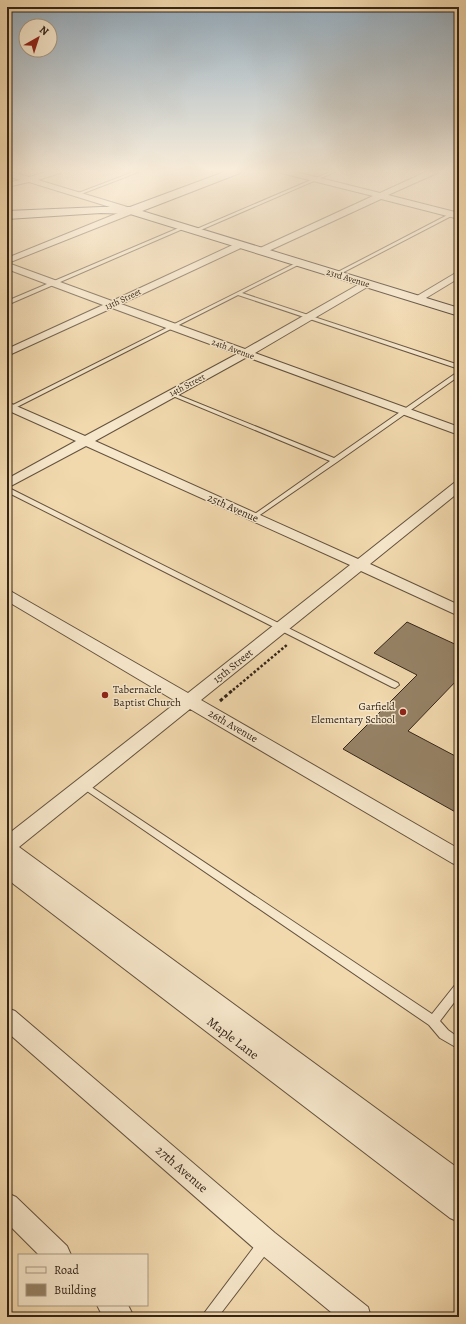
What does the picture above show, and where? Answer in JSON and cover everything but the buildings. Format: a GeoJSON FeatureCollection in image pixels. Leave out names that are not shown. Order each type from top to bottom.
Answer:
{"type":"FeatureCollection","features":[{"type":"Feature","properties":{"kind":"street"},"geometry":{"type":"LineString","coordinates":[[7,262],[78,233]]}},
{"type":"Feature","properties":{"kind":"street","name":"23rd Avenue"},"geometry":{"type":"LineString","coordinates":[[200,233],[459,312]]}},
{"type":"Feature","properties":{"kind":"street"},"geometry":{"type":"LineString","coordinates":[[261,251],[301,233]]}},
{"type":"Feature","properties":{"kind":"street","name":"13th Street"},"geometry":{"type":"LineString","coordinates":[[7,353],[240,245]]}},
{"type":"Feature","properties":{"kind":"street","name":"24th Avenue"},"geometry":{"type":"LineString","coordinates":[[7,266],[459,431]]}},
{"type":"Feature","properties":{"kind":"street"},"geometry":{"type":"LineString","coordinates":[[417,299],[459,274]]}},
{"type":"Feature","properties":{"kind":"street","name":"14th Street"},"geometry":{"type":"LineString","coordinates":[[7,484],[245,354],[366,284]]}},
{"type":"Feature","properties":{"kind":"street","name":"25th Avenue"},"geometry":{"type":"LineString","coordinates":[[9,408],[359,564],[459,611]]}},
{"type":"Feature","properties":{"kind":"street","name":"15th Street"},"geometry":{"type":"LineString","coordinates":[[7,848],[359,564],[459,486]]}},
{"type":"Feature","properties":{"kind":"street","name":"26th Avenue"},"geometry":{"type":"LineString","coordinates":[[7,595],[459,858]]}},
{"type":"Feature","properties":{"kind":"street","name":"Maple Lane"},"geometry":{"type":"LineString","coordinates":[[7,848],[459,1184]]}},
{"type":"Feature","properties":{"kind":"street","name":"Maple Lane"},"geometry":{"type":"LineString","coordinates":[[7,868],[459,1209]]}},
{"type":"Feature","properties":{"kind":"street","name":"27th Avenue"},"geometry":{"type":"LineString","coordinates":[[7,1018],[266,1242],[358,1317]]}},
{"type":"Feature","properties":{"kind":"street"},"geometry":{"type":"LineString","coordinates":[[7,1206],[57,1254]]}},
{"type":"Feature","properties":{"kind":"street"},"geometry":{"type":"LineString","coordinates":[[111,1306],[121,1317]]}},
{"type":"Feature","properties":{"kind":"lane"},"geometry":{"type":"LineString","coordinates":[[7,303],[179,233]]}},
{"type":"Feature","properties":{"kind":"lane"},"geometry":{"type":"LineString","coordinates":[[336,274],[417,233]]}},
{"type":"Feature","properties":{"kind":"lane"},"geometry":{"type":"LineString","coordinates":[[9,408],[298,263]]}},
{"type":"Feature","properties":{"kind":"lane"},"geometry":{"type":"LineString","coordinates":[[238,294],[459,367]]}},
{"type":"Feature","properties":{"kind":"lane"},"geometry":{"type":"LineString","coordinates":[[254,517],[459,373]]}},
{"type":"Feature","properties":{"kind":"lane"},"geometry":{"type":"LineString","coordinates":[[171,394],[335,461]]}},
{"type":"Feature","properties":{"kind":"lane"},"geometry":{"type":"LineString","coordinates":[[7,489],[395,685]]}},
{"type":"Feature","properties":{"kind":"lane"},"geometry":{"type":"LineString","coordinates":[[84,785],[433,1021],[444,1034],[459,1044]]}},
{"type":"Feature","properties":{"kind":"lane"},"geometry":{"type":"LineString","coordinates":[[433,1021],[459,988]]}},
{"type":"Feature","properties":{"kind":"lane"},"geometry":{"type":"LineString","coordinates":[[210,1317],[266,1242]]}},
{"type":"Feature","properties":{"kind":"place","name":"Tabernacle Baptist Church"},"geometry":{"type":"Point","coordinates":[105,695]}},
{"type":"Feature","properties":{"kind":"place","name":"Garfield Elementary School"},"geometry":{"type":"Point","coordinates":[403,712]}}]}
